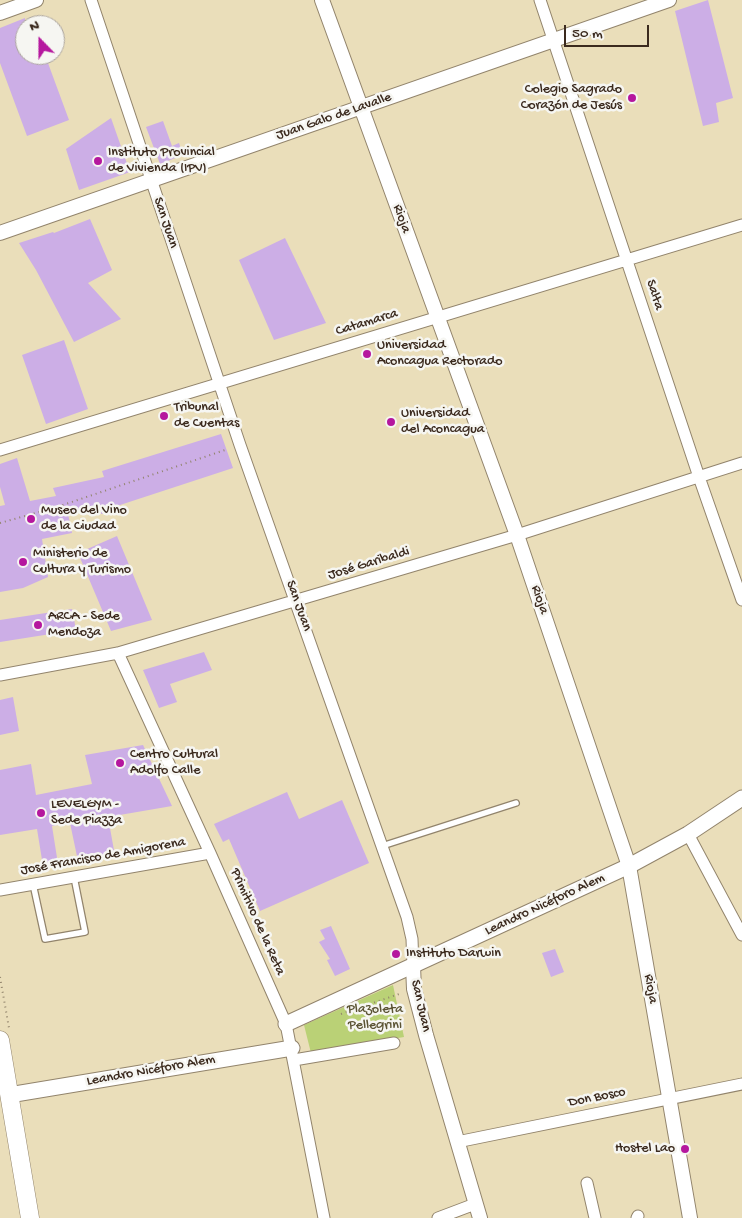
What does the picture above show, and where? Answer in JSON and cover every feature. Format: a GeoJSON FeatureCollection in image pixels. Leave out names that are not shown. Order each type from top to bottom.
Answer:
{"type":"FeatureCollection","features":[{"type":"Feature","properties":{"kind":"main road","name":"Leandro Nicéforo Alem"},"geometry":{"type":"LineString","coordinates":[[286,1024],[629,866],[688,834],[742,798]]}},
{"type":"Feature","properties":{"kind":"main road"},"geometry":{"type":"LineString","coordinates":[[0,1040],[5,1095],[30,1218]]}},
{"type":"Feature","properties":{"kind":"main road","name":"Leandro Nicéforo Alem"},"geometry":{"type":"LineString","coordinates":[[5,1095],[293,1054]]}},
{"type":"Feature","properties":{"kind":"street"},"geometry":{"type":"LineString","coordinates":[[0,13],[36,0]]}},
{"type":"Feature","properties":{"kind":"street","name":"San Juan"},"geometry":{"type":"LineString","coordinates":[[91,0],[219,384],[410,927],[414,989],[480,1218]]}},
{"type":"Feature","properties":{"kind":"street","name":"Rioja"},"geometry":{"type":"LineString","coordinates":[[322,0],[516,535],[629,866],[690,1218]]}},
{"type":"Feature","properties":{"kind":"street","name":"Salta"},"geometry":{"type":"LineString","coordinates":[[540,0],[699,477],[742,600]]}},
{"type":"Feature","properties":{"kind":"street","name":"Juan Galo de Lavalle"},"geometry":{"type":"LineString","coordinates":[[0,234],[669,0]]}},
{"type":"Feature","properties":{"kind":"street","name":"Catamarca"},"geometry":{"type":"LineString","coordinates":[[0,450],[742,225]]}},
{"type":"Feature","properties":{"kind":"street","name":"José Garibaldi"},"geometry":{"type":"LineString","coordinates":[[0,675],[118,653],[516,535],[742,463]]}},
{"type":"Feature","properties":{"kind":"street","name":"Primitivo de la Reta"},"geometry":{"type":"LineString","coordinates":[[118,653],[286,1024],[324,1218]]}},
{"type":"Feature","properties":{"kind":"street"},"geometry":{"type":"LineString","coordinates":[[688,834],[742,935]]}},
{"type":"Feature","properties":{"kind":"street","name":"José Francisco de Amigorena"},"geometry":{"type":"LineString","coordinates":[[0,890],[210,853]]}},
{"type":"Feature","properties":{"kind":"street"},"geometry":{"type":"LineString","coordinates":[[293,1054],[394,1043]]}},
{"type":"Feature","properties":{"kind":"street","name":"Don Bosco"},"geometry":{"type":"LineString","coordinates":[[458,1142],[742,1084]]}},
{"type":"Feature","properties":{"kind":"street"},"geometry":{"type":"LineString","coordinates":[[586,1183],[595,1218]]}},
{"type":"Feature","properties":{"kind":"street"},"geometry":{"type":"LineString","coordinates":[[438,1218],[475,1204]]}},
{"type":"Feature","properties":{"kind":"lane"},"geometry":{"type":"LineString","coordinates":[[382,846],[516,803]]}},
{"type":"Feature","properties":{"kind":"lane"},"geometry":{"type":"LineString","coordinates":[[33,884],[45,939],[85,932],[74,877]]}},
{"type":"Feature","properties":{"kind":"path"},"geometry":{"type":"LineString","coordinates":[[0,523],[57,507],[240,445]]}},
{"type":"Feature","properties":{"kind":"path"},"geometry":{"type":"LineString","coordinates":[[334,1017],[414,989]]}},
{"type":"Feature","properties":{"kind":"green space","name":"Plazoleta Pellegrini"},"geometry":{"type":"Polygon","coordinates":[[[393,985],[404,1037],[311,1053],[304,1025],[393,985]]]}},
{"type":"Feature","properties":{"kind":"building"},"geometry":{"type":"Polygon","coordinates":[[[708,0],[733,98],[716,103],[719,122],[703,126],[675,11],[708,0]]]}},
{"type":"Feature","properties":{"kind":"building"},"geometry":{"type":"Polygon","coordinates":[[[15,22],[15,65],[49,65],[69,120],[27,136],[0,63],[0,28],[15,22]]]}},
{"type":"Feature","properties":{"kind":"building","name":"Instituto Provincial de Vivienda (IPV)"},"geometry":{"type":"Polygon","coordinates":[[[111,118],[130,172],[79,190],[66,149],[111,118]]]}},
{"type":"Feature","properties":{"kind":"building"},"geometry":{"type":"Polygon","coordinates":[[[163,121],[172,146],[179,143],[183,155],[160,164],[146,127],[163,121]]]}},
{"type":"Feature","properties":{"kind":"building"},"geometry":{"type":"Polygon","coordinates":[[[90,219],[112,270],[88,283],[121,319],[74,342],[36,270],[19,243],[54,233],[90,219]]]}},
{"type":"Feature","properties":{"kind":"building"},"geometry":{"type":"Polygon","coordinates":[[[285,238],[326,323],[274,340],[239,260],[285,238]]]}},
{"type":"Feature","properties":{"kind":"building"},"geometry":{"type":"Polygon","coordinates":[[[64,340],[88,409],[46,424],[22,355],[64,340]]]}},
{"type":"Feature","properties":{"kind":"building"},"geometry":{"type":"Polygon","coordinates":[[[221,434],[233,468],[117,506],[118,509],[101,514],[100,508],[68,514],[72,533],[42,539],[48,577],[23,588],[0,592],[0,506],[5,505],[0,487],[0,464],[17,458],[30,501],[56,496],[53,488],[104,477],[102,471],[221,434]]]}},
{"type":"Feature","properties":{"kind":"building"},"geometry":{"type":"Polygon","coordinates":[[[117,536],[152,620],[111,631],[78,553],[117,536]]]}},
{"type":"Feature","properties":{"kind":"building","name":"ARCA - Sede Mendoza"},"geometry":{"type":"Polygon","coordinates":[[[72,609],[76,630],[0,642],[0,620],[72,609]]]}},
{"type":"Feature","properties":{"kind":"building"},"geometry":{"type":"Polygon","coordinates":[[[204,652],[212,670],[170,684],[177,702],[159,708],[143,670],[204,652]]]}},
{"type":"Feature","properties":{"kind":"building"},"geometry":{"type":"Polygon","coordinates":[[[13,697],[19,731],[0,735],[0,700],[13,697]]]}},
{"type":"Feature","properties":{"kind":"building"},"geometry":{"type":"Polygon","coordinates":[[[143,745],[172,806],[108,817],[115,856],[78,861],[70,823],[52,826],[58,864],[43,866],[37,829],[0,835],[0,770],[31,764],[36,795],[92,784],[85,755],[143,745]]]}},
{"type":"Feature","properties":{"kind":"building"},"geometry":{"type":"Polygon","coordinates":[[[287,792],[299,819],[342,800],[369,863],[260,911],[229,839],[223,842],[214,824],[287,792]]]}},
{"type":"Feature","properties":{"kind":"building"},"geometry":{"type":"Polygon","coordinates":[[[331,926],[350,969],[335,976],[327,960],[330,959],[319,942],[325,939],[320,930],[331,926]]]}},
{"type":"Feature","properties":{"kind":"building"},"geometry":{"type":"Polygon","coordinates":[[[555,949],[564,972],[551,977],[542,953],[555,949]]]}},
{"type":"Feature","properties":{"kind":"place","name":"Colegio Sagrado Corazón de Jesús"},"geometry":{"type":"Point","coordinates":[632,98]}},
{"type":"Feature","properties":{"kind":"place","name":"Instituto Provincial de Vivienda (IPV)"},"geometry":{"type":"Point","coordinates":[98,161]}},
{"type":"Feature","properties":{"kind":"place","name":"Universidad Aconcagua Rectorado"},"geometry":{"type":"Point","coordinates":[367,354]}},
{"type":"Feature","properties":{"kind":"place","name":"Tribunal de Cuentas"},"geometry":{"type":"Point","coordinates":[164,416]}},
{"type":"Feature","properties":{"kind":"place","name":"Universidad del Aconcagua"},"geometry":{"type":"Point","coordinates":[391,422]}},
{"type":"Feature","properties":{"kind":"place","name":"Museo del Vino de la Ciudad"},"geometry":{"type":"Point","coordinates":[31,519]}},
{"type":"Feature","properties":{"kind":"place","name":"Ministerio de Cultura y Turismo"},"geometry":{"type":"Point","coordinates":[23,562]}},
{"type":"Feature","properties":{"kind":"place","name":"ARCA - Sede Mendoza"},"geometry":{"type":"Point","coordinates":[38,625]}},
{"type":"Feature","properties":{"kind":"place","name":"Centro Cultural Adolfo Calle"},"geometry":{"type":"Point","coordinates":[120,763]}},
{"type":"Feature","properties":{"kind":"place","name":"LEVELGYM - Sede Piazza"},"geometry":{"type":"Point","coordinates":[41,813]}},
{"type":"Feature","properties":{"kind":"place","name":"Instituto Darwin"},"geometry":{"type":"Point","coordinates":[396,954]}},
{"type":"Feature","properties":{"kind":"place","name":"Hostel Lao"},"geometry":{"type":"Point","coordinates":[685,1149]}}]}
